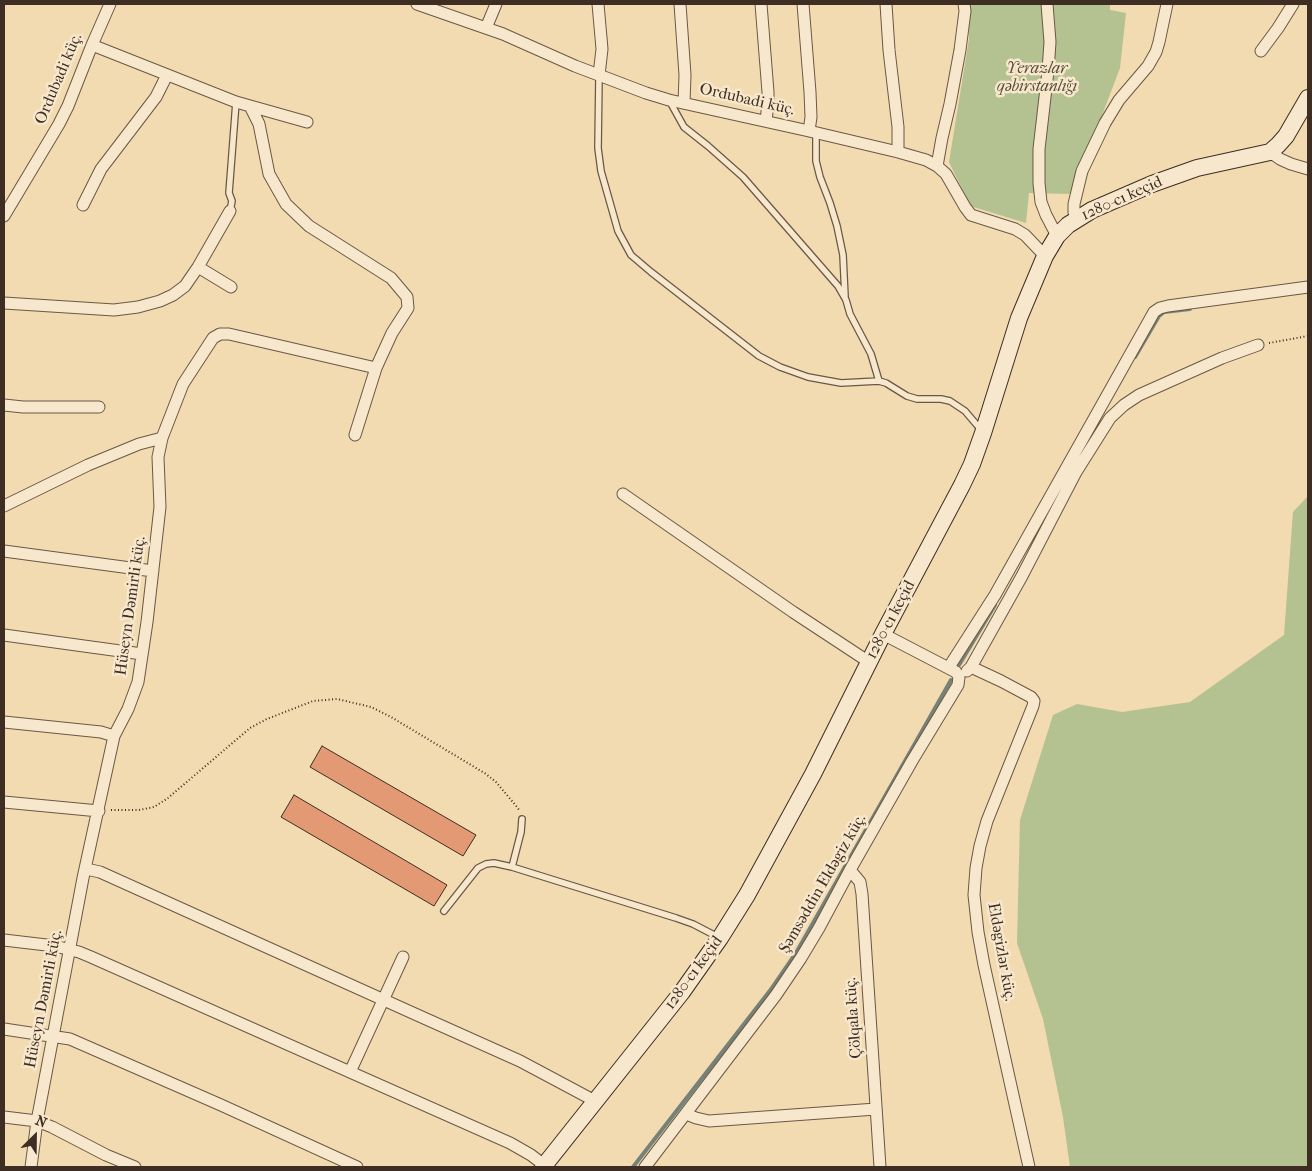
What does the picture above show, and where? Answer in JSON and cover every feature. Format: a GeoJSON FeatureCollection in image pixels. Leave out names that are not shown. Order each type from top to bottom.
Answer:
{"type":"FeatureCollection","features":[{"type":"Feature","properties":{"kind":"street","name":"Ordubadi küç."},"geometry":{"type":"LineString","coordinates":[[4,216],[60,124],[110,4]]}},
{"type":"Feature","properties":{"kind":"street","name":"Ordubadi küç."},"geometry":{"type":"LineString","coordinates":[[417,4],[525,43],[576,66],[646,93],[669,100],[898,152],[926,160],[938,166]]}},
{"type":"Feature","properties":{"kind":"street"},"geometry":{"type":"LineString","coordinates":[[486,28],[496,4]]}},
{"type":"Feature","properties":{"kind":"street"},"geometry":{"type":"LineString","coordinates":[[598,4],[602,49],[599,75]]}},
{"type":"Feature","properties":{"kind":"street"},"geometry":{"type":"LineString","coordinates":[[680,4],[685,74],[684,103]]}},
{"type":"Feature","properties":{"kind":"street"},"geometry":{"type":"LineString","coordinates":[[761,4],[768,92],[766,121]]}},
{"type":"Feature","properties":{"kind":"street"},"geometry":{"type":"LineString","coordinates":[[803,4],[813,132]]}},
{"type":"Feature","properties":{"kind":"street"},"geometry":{"type":"LineString","coordinates":[[886,4],[898,128],[898,152]]}},
{"type":"Feature","properties":{"kind":"street"},"geometry":{"type":"LineString","coordinates":[[964,4],[965,11],[960,50],[938,166],[946,174],[965,207],[972,215],[1025,234],[1044,256]]}},
{"type":"Feature","properties":{"kind":"street"},"geometry":{"type":"LineString","coordinates":[[1047,4],[1050,42],[1039,149],[1039,183],[1041,202],[1057,236]]}},
{"type":"Feature","properties":{"kind":"street"},"geometry":{"type":"LineString","coordinates":[[1076,218],[1074,204],[1082,171],[1104,123],[1119,100],[1148,66],[1156,52],[1167,4]]}},
{"type":"Feature","properties":{"kind":"street"},"geometry":{"type":"LineString","coordinates":[[1261,51],[1293,4]]}},
{"type":"Feature","properties":{"kind":"street"},"geometry":{"type":"LineString","coordinates":[[92,45],[236,102],[307,122]]}},
{"type":"Feature","properties":{"kind":"street"},"geometry":{"type":"LineString","coordinates":[[82,205],[101,169],[156,97],[168,75]]}},
{"type":"Feature","properties":{"kind":"street"},"geometry":{"type":"LineString","coordinates":[[1308,98],[1286,136],[1270,152],[1291,164],[1308,169]]}},
{"type":"Feature","properties":{"kind":"street"},"geometry":{"type":"LineString","coordinates":[[250,106],[259,124],[269,174],[286,204],[309,226],[391,278],[407,297],[408,308],[392,333],[376,368],[355,434]]}},
{"type":"Feature","properties":{"kind":"street","name":"1280-cı keçid"},"geometry":{"type":"LineString","coordinates":[[544,1166],[682,992],[720,938],[747,895],[808,782],[972,464],[1019,318],[1044,256],[1057,236],[1076,218],[1176,175],[1270,152]]}},
{"type":"Feature","properties":{"kind":"street"},"geometry":{"type":"LineString","coordinates":[[4,304],[114,310],[138,307],[160,301],[173,295],[185,286],[230,211]]}},
{"type":"Feature","properties":{"kind":"street"},"geometry":{"type":"LineString","coordinates":[[198,267],[231,287]]}},
{"type":"Feature","properties":{"kind":"street"},"geometry":{"type":"LineString","coordinates":[[949,668],[995,595],[1154,312],[1168,306],[1308,287]]}},
{"type":"Feature","properties":{"kind":"street","name":"Hüseyn Dəmirli küç."},"geometry":{"type":"LineString","coordinates":[[31,1167],[37,1122],[70,949],[114,736],[128,709],[138,682],[160,507],[158,457],[162,438],[183,384],[213,338],[220,334],[229,334],[376,368]]}},
{"type":"Feature","properties":{"kind":"street"},"geometry":{"type":"LineString","coordinates":[[883,634],[949,668],[960,677],[971,667],[1022,576],[1076,472],[1110,418],[1124,405],[1139,396],[1222,358],[1258,345]]}},
{"type":"Feature","properties":{"kind":"street"},"geometry":{"type":"LineString","coordinates":[[4,405],[23,407],[99,407]]}},
{"type":"Feature","properties":{"kind":"street"},"geometry":{"type":"LineString","coordinates":[[4,506],[88,465],[139,444],[162,438]]}},
{"type":"Feature","properties":{"kind":"street"},"geometry":{"type":"LineString","coordinates":[[623,494],[793,612],[869,662]]}},
{"type":"Feature","properties":{"kind":"street"},"geometry":{"type":"LineString","coordinates":[[4,551],[153,571]]}},
{"type":"Feature","properties":{"kind":"street"},"geometry":{"type":"LineString","coordinates":[[4,635],[142,654]]}},
{"type":"Feature","properties":{"kind":"street","name":"Eldəgizlər küç."},"geometry":{"type":"LineString","coordinates":[[971,667],[1031,697],[1034,701],[1034,706],[987,821],[976,868],[974,895],[984,965],[1029,1167]]}},
{"type":"Feature","properties":{"kind":"street","name":"Şəmsəddin Eldəgiz küç."},"geometry":{"type":"LineString","coordinates":[[645,1167],[786,979],[819,928],[912,761],[953,696],[960,677]]}},
{"type":"Feature","properties":{"kind":"street"},"geometry":{"type":"LineString","coordinates":[[4,722],[102,732],[114,736]]}},
{"type":"Feature","properties":{"kind":"street"},"geometry":{"type":"LineString","coordinates":[[4,802],[98,811]]}},
{"type":"Feature","properties":{"kind":"street"},"geometry":{"type":"LineString","coordinates":[[86,869],[100,872],[520,1061],[595,1100]]}},
{"type":"Feature","properties":{"kind":"street","name":"Çölqala küç."},"geometry":{"type":"LineString","coordinates":[[850,870],[860,882],[862,894],[880,1167]]}},
{"type":"Feature","properties":{"kind":"street"},"geometry":{"type":"LineString","coordinates":[[4,940],[70,949],[91,956],[510,1143],[531,1155],[544,1166]]}},
{"type":"Feature","properties":{"kind":"street"},"geometry":{"type":"LineString","coordinates":[[350,1072],[403,957]]}},
{"type":"Feature","properties":{"kind":"street"},"geometry":{"type":"LineString","coordinates":[[4,1029],[70,1039],[356,1167]]}},
{"type":"Feature","properties":{"kind":"street"},"geometry":{"type":"LineString","coordinates":[[686,1114],[709,1121],[876,1109]]}},
{"type":"Feature","properties":{"kind":"street"},"geometry":{"type":"LineString","coordinates":[[4,1117],[37,1122],[52,1127],[106,1155],[135,1167]]}},
{"type":"Feature","properties":{"kind":"lane"},"geometry":{"type":"LineString","coordinates":[[599,75],[598,148],[601,171],[618,231],[631,255],[759,356],[780,368],[808,377],[841,383],[880,381],[907,396],[950,401],[965,411],[983,433]]}},
{"type":"Feature","properties":{"kind":"lane"},"geometry":{"type":"LineString","coordinates":[[669,100],[684,127],[743,177],[838,286],[846,300]]}},
{"type":"Feature","properties":{"kind":"lane"},"geometry":{"type":"LineString","coordinates":[[230,211],[232,201],[229,192],[236,102]]}},
{"type":"Feature","properties":{"kind":"lane"},"geometry":{"type":"LineString","coordinates":[[813,132],[816,161],[837,226],[843,255],[846,300],[850,314],[871,354],[880,381]]}},
{"type":"Feature","properties":{"kind":"lane"},"geometry":{"type":"LineString","coordinates":[[512,867],[521,832],[522,819]]}},
{"type":"Feature","properties":{"kind":"lane"},"geometry":{"type":"LineString","coordinates":[[444,911],[478,868],[486,864],[494,864],[512,867],[676,918],[693,924],[720,938]]}},
{"type":"Feature","properties":{"kind":"path"},"geometry":{"type":"LineString","coordinates":[[1258,345],[1308,336]]}},
{"type":"Feature","properties":{"kind":"path"},"geometry":{"type":"LineString","coordinates":[[98,811],[140,810],[154,807],[168,798],[250,728],[267,719],[313,701],[337,699],[371,707],[391,717],[486,774],[496,782],[517,806],[522,819]]}},
{"type":"Feature","properties":{"kind":"green space","name":"Yerazlar qəbirstanlığı"},"geometry":{"type":"Polygon","coordinates":[[[968,4],[1110,4],[1110,10],[1126,13],[1120,68],[1072,194],[1029,193],[1026,223],[970,206],[949,162],[969,39],[968,4]]]}},
{"type":"Feature","properties":{"kind":"green space"},"geometry":{"type":"Polygon","coordinates":[[[1308,496],[1308,1167],[1070,1167],[1063,1117],[1043,1019],[1017,943],[1020,820],[1053,715],[1077,704],[1122,712],[1190,702],[1284,635],[1293,512],[1308,496]]]}},
{"type":"Feature","properties":{"kind":"building"},"geometry":{"type":"Polygon","coordinates":[[[322,746],[476,835],[463,856],[310,767],[322,746]]]}},
{"type":"Feature","properties":{"kind":"building"},"geometry":{"type":"Polygon","coordinates":[[[294,795],[447,885],[434,906],[281,817],[294,795]]]}},
{"type":"Feature","properties":{"kind":"waterway"},"geometry":{"type":"LineString","coordinates":[[1135,357],[1159,316],[1164,312],[1190,309]]}},
{"type":"Feature","properties":{"kind":"waterway"},"geometry":{"type":"LineString","coordinates":[[959,665],[995,605]]}},
{"type":"Feature","properties":{"kind":"waterway"},"geometry":{"type":"LineString","coordinates":[[633,1167],[772,988],[796,953],[951,680]]}}]}
